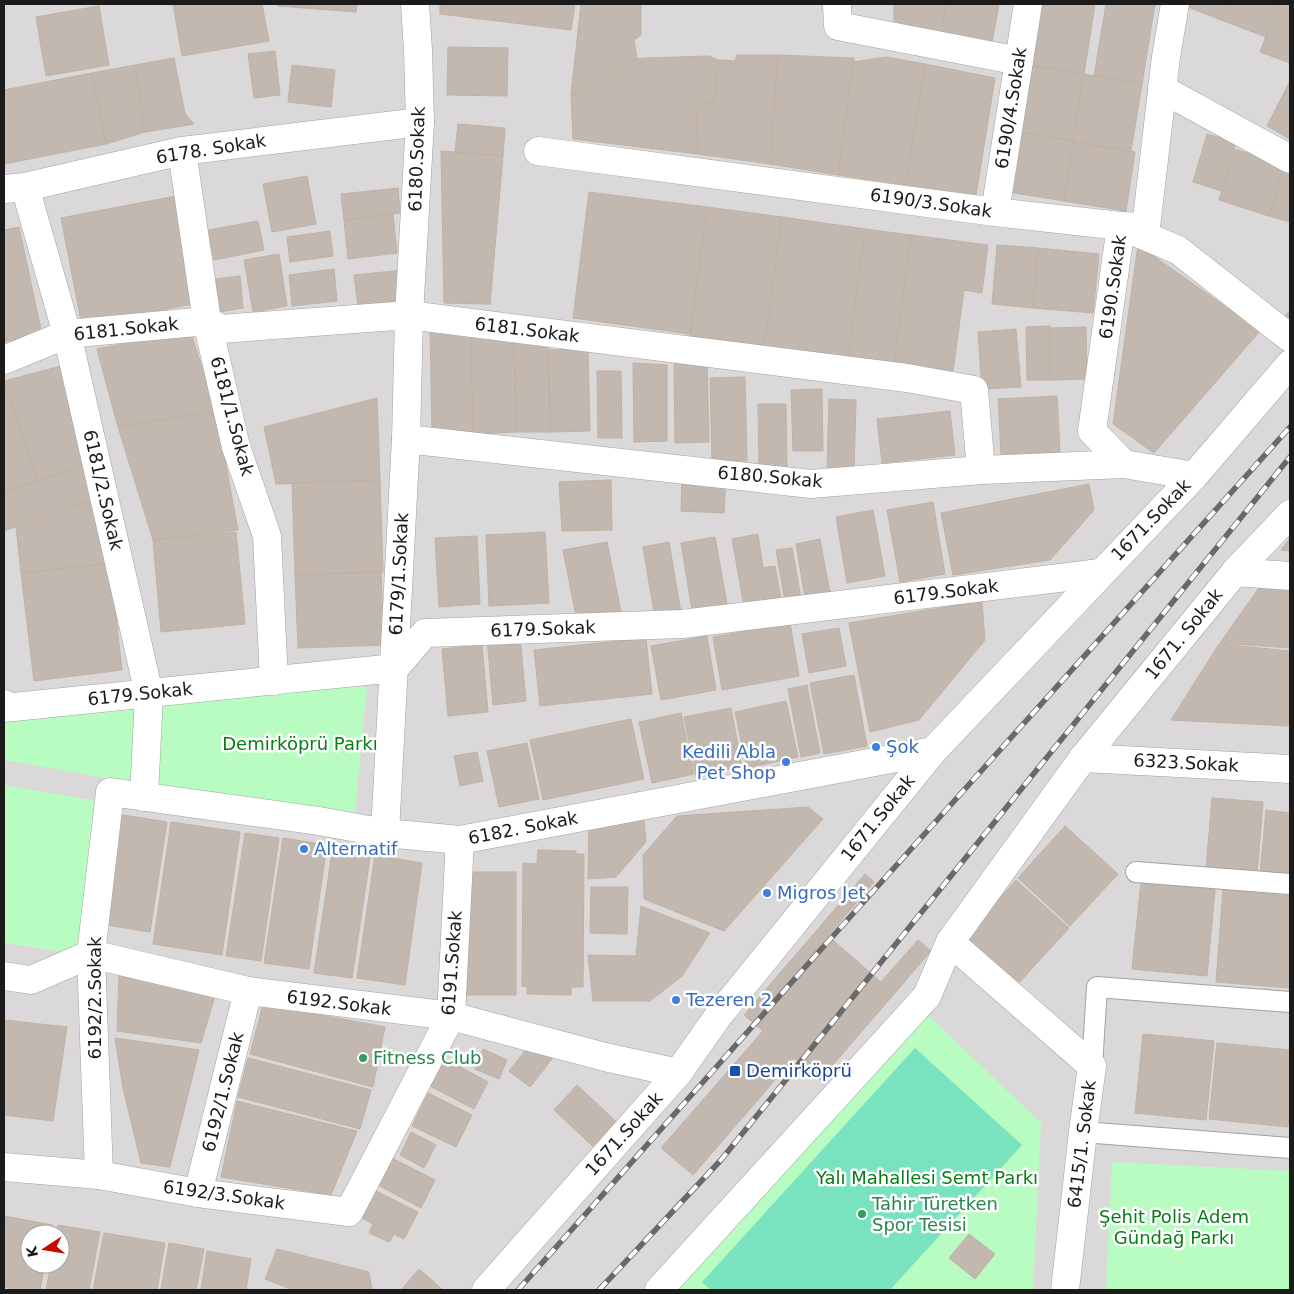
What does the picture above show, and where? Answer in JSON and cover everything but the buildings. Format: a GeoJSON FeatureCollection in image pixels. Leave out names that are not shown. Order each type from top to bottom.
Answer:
{"type":"FeatureCollection","features":[{"type":"Feature","properties":{"kind":"street","name":"6180.Sokak"},"geometry":{"type":"LineString","coordinates":[[409,315],[420,122],[415,4]]}},
{"type":"Feature","properties":{"kind":"street"},"geometry":{"type":"LineString","coordinates":[[837,4],[838,26],[855,16],[1019,61]]}},
{"type":"Feature","properties":{"kind":"street","name":"6190/4.Sokak"},"geometry":{"type":"LineString","coordinates":[[995,212],[1028,4]]}},
{"type":"Feature","properties":{"kind":"street","name":"6190.Sokak"},"geometry":{"type":"LineString","coordinates":[[1124,464],[1092,431],[1121,226],[1146,227],[1166,57],[1175,4]]}},
{"type":"Feature","properties":{"kind":"street"},"geometry":{"type":"LineString","coordinates":[[1162,89],[1290,159]]}},
{"type":"Feature","properties":{"kind":"street","name":"6178. Sokak"},"geometry":{"type":"LineString","coordinates":[[14,188],[182,151],[420,122]]}},
{"type":"Feature","properties":{"kind":"street","name":"6181/1.Sokak"},"geometry":{"type":"LineString","coordinates":[[182,151],[207,321],[236,447],[268,536],[274,681]]}},
{"type":"Feature","properties":{"kind":"street","name":"6190/3.Sokak"},"geometry":{"type":"LineString","coordinates":[[538,151],[995,212],[1121,226],[1178,250],[1290,338]]}},
{"type":"Feature","properties":{"kind":"street","name":"6181/2.Sokak"},"geometry":{"type":"LineString","coordinates":[[14,188],[68,334],[149,694],[144,797]]}},
{"type":"Feature","properties":{"kind":"street","name":"6181.Sokak"},"geometry":{"type":"LineString","coordinates":[[4,360],[68,334],[207,321],[221,329],[409,315],[908,378],[974,390],[981,470]]}},
{"type":"Feature","properties":{"kind":"street","name":"6179/1.Sokak"},"geometry":{"type":"LineString","coordinates":[[385,833],[406,439],[409,315]]}},
{"type":"Feature","properties":{"kind":"street","name":"1671.Sokak"},"geometry":{"type":"LineString","coordinates":[[486,1290],[678,1073],[720,1016],[933,751],[1194,476],[1290,364]]}},
{"type":"Feature","properties":{"kind":"street","name":"6180.Sokak"},"geometry":{"type":"LineString","coordinates":[[406,439],[811,484],[981,470],[1124,464],[1194,476]]}},
{"type":"Feature","properties":{"kind":"street","name":"1671. Sokak"},"geometry":{"type":"LineString","coordinates":[[1082,758],[1235,572],[1290,514]]}},
{"type":"Feature","properties":{"kind":"street"},"geometry":{"type":"LineString","coordinates":[[1235,572],[1290,576]]}},
{"type":"Feature","properties":{"kind":"street","name":"6179.Sokak"},"geometry":{"type":"LineString","coordinates":[[4,704],[4,708],[395,668],[425,633],[682,624],[1100,573]]}},
{"type":"Feature","properties":{"kind":"street","name":"6182. Sokak"},"geometry":{"type":"LineString","coordinates":[[110,792],[310,820],[385,833],[460,840],[933,751]]}},
{"type":"Feature","properties":{"kind":"street"},"geometry":{"type":"LineString","coordinates":[[659,1290],[927,996],[950,942],[1082,758]]}},
{"type":"Feature","properties":{"kind":"street","name":"6323.Sokak"},"geometry":{"type":"LineString","coordinates":[[1082,758],[1290,768]]}},
{"type":"Feature","properties":{"kind":"street","name":"6192/2.Sokak"},"geometry":{"type":"LineString","coordinates":[[99,1175],[91,954],[110,792]]}},
{"type":"Feature","properties":{"kind":"street","name":"6191.Sokak"},"geometry":{"type":"LineString","coordinates":[[349,1212],[451,1016],[460,840]]}},
{"type":"Feature","properties":{"kind":"street","name":"6415/1. Sokak"},"geometry":{"type":"LineString","coordinates":[[950,942],[1092,1066],[1065,1290]]}},
{"type":"Feature","properties":{"kind":"street"},"geometry":{"type":"LineString","coordinates":[[4,976],[31,980],[91,954]]}},
{"type":"Feature","properties":{"kind":"street","name":"6192.Sokak"},"geometry":{"type":"LineString","coordinates":[[91,954],[248,991],[451,1016],[605,1057],[678,1073]]}},
{"type":"Feature","properties":{"kind":"street","name":"6192/1.Sokak"},"geometry":{"type":"LineString","coordinates":[[198,1192],[248,991]]}},
{"type":"Feature","properties":{"kind":"street","name":"6192/3.Sokak"},"geometry":{"type":"LineString","coordinates":[[4,1168],[99,1175],[198,1192],[349,1212]]}},
{"type":"Feature","properties":{"kind":"lane"},"geometry":{"type":"LineString","coordinates":[[1136,872],[1290,884]]}},
{"type":"Feature","properties":{"kind":"lane"},"geometry":{"type":"LineString","coordinates":[[1092,1066],[1097,987],[1290,1002]]}},
{"type":"Feature","properties":{"kind":"lane"},"geometry":{"type":"LineString","coordinates":[[1083,1132],[1290,1148]]}},
{"type":"Feature","properties":{"kind":"shaded area"},"geometry":{"type":"Polygon","coordinates":[[[4,4],[1290,4],[1290,1290],[4,1290],[4,4]]]}},
{"type":"Feature","properties":{"kind":"green space","name":"Demirköprü Parkı"},"geometry":{"type":"Polygon","coordinates":[[[196,680],[367,687],[355,812],[169,789],[4,760],[4,688],[17,699],[196,680]]]}},
{"type":"Feature","properties":{"kind":"green space"},"geometry":{"type":"Polygon","coordinates":[[[4,785],[97,801],[78,954],[4,943],[4,785]]]}},
{"type":"Feature","properties":{"kind":"green space","name":"Tahir Türetken Spor Tesisi"},"geometry":{"type":"Polygon","coordinates":[[[927,1014],[1041,1123],[1033,1290],[675,1290],[927,1014]]]}},
{"type":"Feature","properties":{"kind":"green space","name":"Tahir Türetken Spor Tesisi"},"geometry":{"type":"Polygon","coordinates":[[[915,1048],[1022,1145],[890,1290],[711,1290],[702,1282],[915,1048]]]}},
{"type":"Feature","properties":{"kind":"green space","name":"Şehit Polis Adem Gündağ Parkı"},"geometry":{"type":"Polygon","coordinates":[[[1112,1162],[1290,1171],[1290,1290],[1106,1290],[1112,1162]]]}},
{"type":"Feature","properties":{"kind":"railway"},"geometry":{"type":"LineString","coordinates":[[518,1290],[1290,427]]}},
{"type":"Feature","properties":{"kind":"railway"},"geometry":{"type":"LineString","coordinates":[[599,1290],[721,1160],[1290,457]]}},
{"type":"Feature","properties":{"kind":"place","name":"Şok"},"geometry":{"type":"Point","coordinates":[876,747]}},
{"type":"Feature","properties":{"kind":"place","name":"Kedili Abla Pet Shop"},"geometry":{"type":"Point","coordinates":[786,762]}},
{"type":"Feature","properties":{"kind":"place","name":"Alternatif"},"geometry":{"type":"Point","coordinates":[304,849]}},
{"type":"Feature","properties":{"kind":"place","name":"Migros Jet"},"geometry":{"type":"Point","coordinates":[767,893]}},
{"type":"Feature","properties":{"kind":"place","name":"Tezeren 2"},"geometry":{"type":"Point","coordinates":[676,1000]}},
{"type":"Feature","properties":{"kind":"place","name":"Fitness Club"},"geometry":{"type":"Point","coordinates":[363,1058]}},
{"type":"Feature","properties":{"kind":"place","name":"Demirköprü"},"geometry":{"type":"Point","coordinates":[735,1071]}},
{"type":"Feature","properties":{"kind":"place","name":"Tahir Türetken Spor Tesisi"},"geometry":{"type":"Point","coordinates":[862,1214]}},
{"type":"Feature","properties":{"kind":"park label","name":"Yalı Mahallesi Semt Parkı"},"geometry":{"type":"Point","coordinates":[927,1178]}}]}
